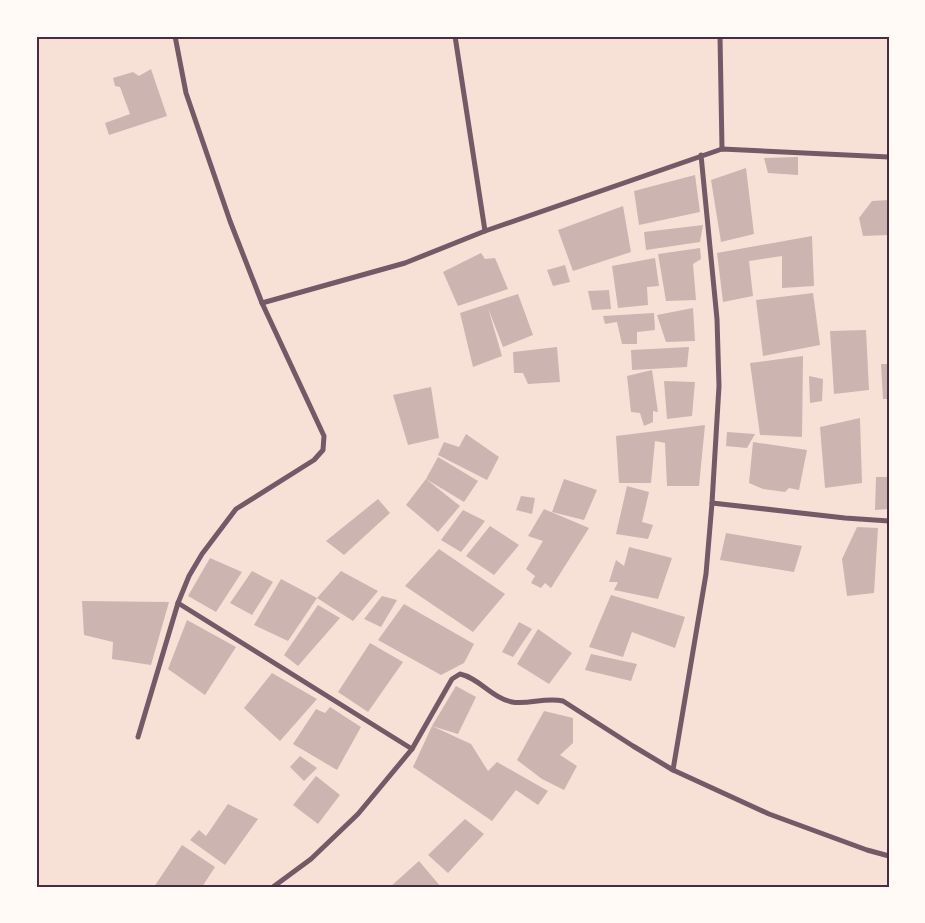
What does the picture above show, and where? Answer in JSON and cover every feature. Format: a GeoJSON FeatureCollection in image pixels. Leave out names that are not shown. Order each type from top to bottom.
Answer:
{"type":"FeatureCollection","features":[{"type":"Feature","properties":{"kind":"street"},"geometry":{"type":"LineString","coordinates":[[138,737],[178,603],[189,576],[202,554],[236,509],[314,460],[323,450],[324,436],[262,303],[230,221],[186,94],[175,36]]}},
{"type":"Feature","properties":{"kind":"street"},"geometry":{"type":"LineString","coordinates":[[455,36],[485,231]]}},
{"type":"Feature","properties":{"kind":"street"},"geometry":{"type":"LineString","coordinates":[[720,36],[722,149]]}},
{"type":"Feature","properties":{"kind":"street"},"geometry":{"type":"LineString","coordinates":[[262,303],[405,263],[485,231],[722,149],[889,156]]}},
{"type":"Feature","properties":{"kind":"street"},"geometry":{"type":"LineString","coordinates":[[673,770],[706,574],[719,386],[718,338],[701,155]]}},
{"type":"Feature","properties":{"kind":"street"},"geometry":{"type":"LineString","coordinates":[[712,503],[889,521]]}},
{"type":"Feature","properties":{"kind":"street"},"geometry":{"type":"LineString","coordinates":[[178,603],[412,749]]}},
{"type":"Feature","properties":{"kind":"street"},"geometry":{"type":"LineString","coordinates":[[273,887],[311,859],[358,814],[412,749],[452,679],[460,674],[467,675],[504,699],[512,702],[553,698],[563,701],[673,770],[769,814],[867,850],[889,856]]}},
{"type":"Feature","properties":{"kind":"building"},"geometry":{"type":"Polygon","coordinates":[[[151,69],[167,116],[109,135],[105,123],[130,114],[120,87],[115,86],[113,78],[133,72],[139,76],[151,69]]]}},
{"type":"Feature","properties":{"kind":"building"},"geometry":{"type":"Polygon","coordinates":[[[798,157],[798,175],[768,173],[764,158],[798,157]]]}},
{"type":"Feature","properties":{"kind":"building"},"geometry":{"type":"Polygon","coordinates":[[[746,168],[754,234],[721,242],[711,180],[746,168]]]}},
{"type":"Feature","properties":{"kind":"building"},"geometry":{"type":"Polygon","coordinates":[[[695,175],[700,212],[639,225],[634,191],[695,175]]]}},
{"type":"Feature","properties":{"kind":"building"},"geometry":{"type":"Polygon","coordinates":[[[889,200],[889,235],[863,236],[859,218],[872,201],[889,200]]]}},
{"type":"Feature","properties":{"kind":"building"},"geometry":{"type":"Polygon","coordinates":[[[623,206],[631,252],[573,271],[558,230],[623,206]]]}},
{"type":"Feature","properties":{"kind":"building"},"geometry":{"type":"Polygon","coordinates":[[[703,225],[700,242],[646,250],[644,232],[703,225]]]}},
{"type":"Feature","properties":{"kind":"building"},"geometry":{"type":"Polygon","coordinates":[[[812,236],[814,286],[782,288],[782,256],[749,261],[753,296],[723,302],[717,253],[812,236]]]}},
{"type":"Feature","properties":{"kind":"building"},"geometry":{"type":"Polygon","coordinates":[[[700,248],[701,259],[693,264],[696,300],[666,301],[658,254],[700,248]]]}},
{"type":"Feature","properties":{"kind":"building"},"geometry":{"type":"Polygon","coordinates":[[[481,253],[485,259],[495,258],[508,289],[458,306],[443,272],[481,253]]]}},
{"type":"Feature","properties":{"kind":"building"},"geometry":{"type":"Polygon","coordinates":[[[655,258],[659,286],[647,287],[648,305],[618,308],[612,266],[655,258]]]}},
{"type":"Feature","properties":{"kind":"building"},"geometry":{"type":"Polygon","coordinates":[[[565,265],[570,282],[553,286],[547,270],[565,265]]]}},
{"type":"Feature","properties":{"kind":"building"},"geometry":{"type":"Polygon","coordinates":[[[609,290],[611,309],[592,310],[588,291],[609,290]]]}},
{"type":"Feature","properties":{"kind":"building"},"geometry":{"type":"Polygon","coordinates":[[[813,293],[820,345],[763,356],[756,300],[813,293]]]}},
{"type":"Feature","properties":{"kind":"building"},"geometry":{"type":"Polygon","coordinates":[[[518,294],[533,335],[503,347],[488,308],[502,356],[473,367],[460,313],[518,294]]]}},
{"type":"Feature","properties":{"kind":"building"},"geometry":{"type":"Polygon","coordinates":[[[693,308],[695,341],[666,342],[657,315],[693,308]]]}},
{"type":"Feature","properties":{"kind":"building"},"geometry":{"type":"Polygon","coordinates":[[[654,313],[655,330],[637,332],[637,344],[622,344],[617,322],[605,324],[603,316],[654,313]]]}},
{"type":"Feature","properties":{"kind":"building"},"geometry":{"type":"Polygon","coordinates":[[[866,330],[869,390],[834,394],[830,331],[866,330]]]}},
{"type":"Feature","properties":{"kind":"building"},"geometry":{"type":"Polygon","coordinates":[[[557,347],[560,382],[528,384],[523,373],[514,373],[513,352],[557,347]]]}},
{"type":"Feature","properties":{"kind":"building"},"geometry":{"type":"Polygon","coordinates":[[[689,347],[687,367],[632,370],[631,350],[689,347]]]}},
{"type":"Feature","properties":{"kind":"building"},"geometry":{"type":"Polygon","coordinates":[[[803,356],[802,437],[760,435],[750,363],[803,356]]]}},
{"type":"Feature","properties":{"kind":"building"},"geometry":{"type":"Polygon","coordinates":[[[881,364],[889,364],[889,399],[883,399],[881,364]]]}},
{"type":"Feature","properties":{"kind":"building"},"geometry":{"type":"Polygon","coordinates":[[[652,370],[658,412],[653,411],[653,422],[644,426],[640,413],[631,412],[627,376],[652,370]]]}},
{"type":"Feature","properties":{"kind":"building"},"geometry":{"type":"Polygon","coordinates":[[[809,376],[823,379],[822,401],[810,403],[809,376]]]}},
{"type":"Feature","properties":{"kind":"building"},"geometry":{"type":"Polygon","coordinates":[[[664,381],[695,382],[692,416],[667,419],[664,381]]]}},
{"type":"Feature","properties":{"kind":"building"},"geometry":{"type":"Polygon","coordinates":[[[431,387],[439,438],[408,445],[393,395],[431,387]]]}},
{"type":"Feature","properties":{"kind":"building"},"geometry":{"type":"Polygon","coordinates":[[[860,418],[862,483],[825,488],[820,427],[860,418]]]}},
{"type":"Feature","properties":{"kind":"building"},"geometry":{"type":"Polygon","coordinates":[[[705,425],[699,486],[667,486],[665,443],[655,441],[651,483],[619,483],[616,436],[705,425]]]}},
{"type":"Feature","properties":{"kind":"building"},"geometry":{"type":"Polygon","coordinates":[[[727,432],[755,434],[747,448],[726,446],[727,432]]]}},
{"type":"Feature","properties":{"kind":"building"},"geometry":{"type":"Polygon","coordinates":[[[466,434],[499,457],[487,480],[438,455],[444,442],[459,447],[466,434]]]}},
{"type":"Feature","properties":{"kind":"building"},"geometry":{"type":"Polygon","coordinates":[[[753,442],[807,450],[799,490],[789,488],[785,492],[763,489],[749,483],[753,442]]]}},
{"type":"Feature","properties":{"kind":"building"},"geometry":{"type":"Polygon","coordinates":[[[438,457],[478,481],[464,502],[426,479],[438,457]]]}},
{"type":"Feature","properties":{"kind":"building"},"geometry":{"type":"Polygon","coordinates":[[[876,477],[889,477],[889,509],[875,510],[876,477]]]}},
{"type":"Feature","properties":{"kind":"building"},"geometry":{"type":"Polygon","coordinates":[[[426,479],[460,506],[438,532],[406,505],[426,479]]]}},
{"type":"Feature","properties":{"kind":"building"},"geometry":{"type":"Polygon","coordinates":[[[564,479],[597,490],[584,520],[552,512],[564,479]]]}},
{"type":"Feature","properties":{"kind":"building"},"geometry":{"type":"Polygon","coordinates":[[[627,486],[649,492],[642,522],[653,525],[648,539],[616,534],[627,486]]]}},
{"type":"Feature","properties":{"kind":"building"},"geometry":{"type":"Polygon","coordinates":[[[521,496],[535,498],[532,514],[516,510],[521,496]]]}},
{"type":"Feature","properties":{"kind":"building"},"geometry":{"type":"Polygon","coordinates":[[[378,499],[390,513],[344,555],[326,541],[378,499]]]}},
{"type":"Feature","properties":{"kind":"building"},"geometry":{"type":"Polygon","coordinates":[[[544,509],[589,528],[551,588],[545,583],[541,588],[531,583],[535,576],[526,569],[543,541],[528,536],[544,509]]]}},
{"type":"Feature","properties":{"kind":"building"},"geometry":{"type":"Polygon","coordinates":[[[463,510],[485,521],[461,552],[441,540],[463,510]]]}},
{"type":"Feature","properties":{"kind":"building"},"geometry":{"type":"Polygon","coordinates":[[[490,526],[519,545],[494,575],[466,556],[490,526]]]}},
{"type":"Feature","properties":{"kind":"building"},"geometry":{"type":"Polygon","coordinates":[[[857,527],[878,528],[874,593],[847,596],[842,559],[857,527]]]}},
{"type":"Feature","properties":{"kind":"building"},"geometry":{"type":"Polygon","coordinates":[[[726,533],[802,546],[794,572],[720,560],[726,533]]]}},
{"type":"Feature","properties":{"kind":"building"},"geometry":{"type":"Polygon","coordinates":[[[629,547],[672,558],[658,599],[614,590],[618,582],[609,582],[616,560],[624,566],[629,547]]]}},
{"type":"Feature","properties":{"kind":"building"},"geometry":{"type":"Polygon","coordinates":[[[439,549],[505,594],[473,632],[405,586],[439,549]]]}},
{"type":"Feature","properties":{"kind":"building"},"geometry":{"type":"Polygon","coordinates":[[[210,558],[242,572],[216,612],[188,596],[210,558]]]}},
{"type":"Feature","properties":{"kind":"building"},"geometry":{"type":"Polygon","coordinates":[[[252,571],[273,582],[252,615],[230,603],[252,571]]]}},
{"type":"Feature","properties":{"kind":"building"},"geometry":{"type":"Polygon","coordinates":[[[341,571],[378,591],[353,621],[317,598],[341,571]]]}},
{"type":"Feature","properties":{"kind":"building"},"geometry":{"type":"Polygon","coordinates":[[[281,579],[317,598],[288,641],[254,625],[281,579]]]}},
{"type":"Feature","properties":{"kind":"building"},"geometry":{"type":"Polygon","coordinates":[[[611,595],[685,617],[675,648],[632,632],[623,657],[589,647],[611,595]]]}},
{"type":"Feature","properties":{"kind":"building"},"geometry":{"type":"Polygon","coordinates":[[[382,596],[397,600],[381,627],[364,619],[382,596]]]}},
{"type":"Feature","properties":{"kind":"building"},"geometry":{"type":"Polygon","coordinates":[[[82,601],[169,602],[151,665],[112,659],[113,642],[84,635],[82,601]]]}},
{"type":"Feature","properties":{"kind":"building"},"geometry":{"type":"Polygon","coordinates":[[[404,604],[474,644],[464,663],[441,675],[378,640],[404,604]]]}},
{"type":"Feature","properties":{"kind":"building"},"geometry":{"type":"Polygon","coordinates":[[[318,605],[340,618],[298,666],[284,655],[318,605]]]}},
{"type":"Feature","properties":{"kind":"building"},"geometry":{"type":"Polygon","coordinates":[[[187,620],[236,647],[205,695],[168,669],[187,620]]]}},
{"type":"Feature","properties":{"kind":"building"},"geometry":{"type":"Polygon","coordinates":[[[519,622],[532,629],[513,657],[502,652],[519,622]]]}},
{"type":"Feature","properties":{"kind":"building"},"geometry":{"type":"Polygon","coordinates":[[[538,629],[572,653],[549,684],[517,664],[538,629]]]}},
{"type":"Feature","properties":{"kind":"building"},"geometry":{"type":"Polygon","coordinates":[[[370,643],[403,662],[368,712],[338,692],[370,643]]]}},
{"type":"Feature","properties":{"kind":"building"},"geometry":{"type":"Polygon","coordinates":[[[591,654],[637,664],[631,681],[585,670],[591,654]]]}},
{"type":"Feature","properties":{"kind":"building"},"geometry":{"type":"Polygon","coordinates":[[[272,673],[317,699],[280,741],[244,708],[272,673]]]}},
{"type":"Feature","properties":{"kind":"building"},"geometry":{"type":"Polygon","coordinates":[[[456,686],[476,697],[458,734],[432,726],[456,686]]]}},
{"type":"Feature","properties":{"kind":"building"},"geometry":{"type":"Polygon","coordinates":[[[330,707],[361,727],[337,770],[293,744],[316,709],[325,713],[330,707]]]}},
{"type":"Feature","properties":{"kind":"building"},"geometry":{"type":"Polygon","coordinates":[[[544,711],[573,718],[573,743],[560,755],[577,766],[564,790],[542,779],[517,760],[544,711]]]}},
{"type":"Feature","properties":{"kind":"building"},"geometry":{"type":"Polygon","coordinates":[[[432,726],[471,744],[488,771],[497,762],[548,791],[538,805],[516,790],[492,821],[413,767],[432,726]]]}},
{"type":"Feature","properties":{"kind":"building"},"geometry":{"type":"Polygon","coordinates":[[[300,756],[317,768],[304,781],[290,767],[300,756]]]}},
{"type":"Feature","properties":{"kind":"building"},"geometry":{"type":"Polygon","coordinates":[[[316,776],[340,795],[318,824],[293,805],[316,776]]]}},
{"type":"Feature","properties":{"kind":"building"},"geometry":{"type":"Polygon","coordinates":[[[228,804],[258,819],[225,865],[190,840],[199,830],[206,836],[228,804]]]}},
{"type":"Feature","properties":{"kind":"building"},"geometry":{"type":"Polygon","coordinates":[[[465,819],[484,834],[448,873],[428,855],[465,819]]]}},
{"type":"Feature","properties":{"kind":"building"},"geometry":{"type":"Polygon","coordinates":[[[182,845],[215,867],[202,887],[154,887],[182,845]]]}},
{"type":"Feature","properties":{"kind":"building"},"geometry":{"type":"Polygon","coordinates":[[[419,861],[441,887],[390,887],[419,861]]]}}]}
